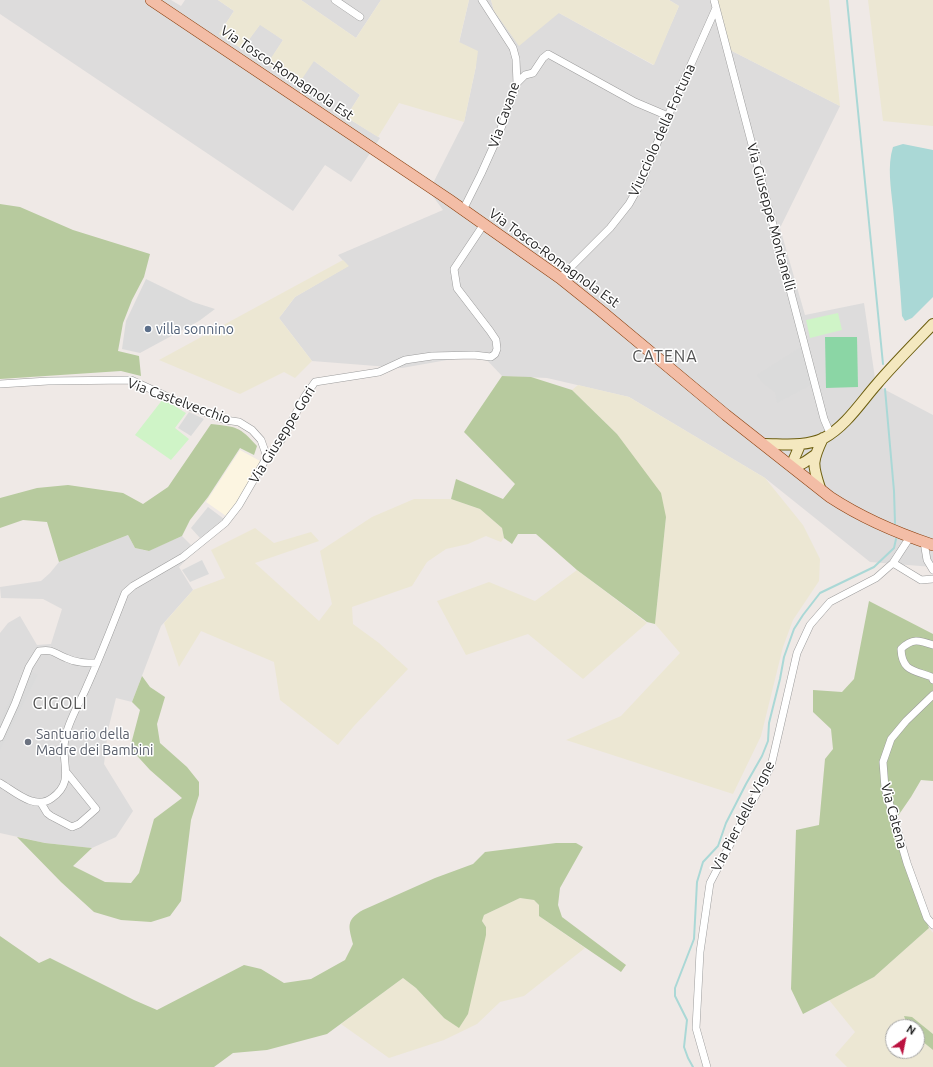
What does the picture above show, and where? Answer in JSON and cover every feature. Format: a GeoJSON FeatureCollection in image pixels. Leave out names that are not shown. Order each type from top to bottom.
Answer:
{"type":"FeatureCollection","features":[{"type":"Feature","properties":{"kind":"main road","name":"Via Tosco-Romagnola Est"},"geometry":{"type":"LineString","coordinates":[[151,0],[484,224],[560,278],[605,313],[726,415],[844,506],[878,524],[929,543]]}},
{"type":"Feature","properties":{"kind":"main road"},"geometry":{"type":"LineString","coordinates":[[764,444],[800,445],[826,436],[842,425],[933,324]]}},
{"type":"Feature","properties":{"kind":"main road"},"geometry":{"type":"LineString","coordinates":[[800,445],[794,459],[793,467],[805,462],[815,455],[826,436]]}},
{"type":"Feature","properties":{"kind":"main road"},"geometry":{"type":"LineString","coordinates":[[815,455],[814,468],[820,488]]}},
{"type":"Feature","properties":{"kind":"street"},"geometry":{"type":"LineString","coordinates":[[335,0],[360,17]]}},
{"type":"Feature","properties":{"kind":"street","name":"Via Cavane"},"geometry":{"type":"LineString","coordinates":[[463,210],[499,134],[517,83],[516,59],[513,48],[482,0]]}},
{"type":"Feature","properties":{"kind":"street","name":"Via Giuseppe Montanelli"},"geometry":{"type":"LineString","coordinates":[[714,0],[824,419],[826,436]]}},
{"type":"Feature","properties":{"kind":"street","name":"Viucciolo della Fortuna"},"geometry":{"type":"LineString","coordinates":[[560,278],[610,228],[629,204],[642,181],[668,116],[716,8]]}},
{"type":"Feature","properties":{"kind":"street"},"geometry":{"type":"LineString","coordinates":[[517,83],[525,75],[533,73],[543,58],[548,54],[635,102],[668,116]]}},
{"type":"Feature","properties":{"kind":"street","name":"Via Giuseppe Gori"},"geometry":{"type":"LineString","coordinates":[[66,774],[64,740],[71,719],[98,663],[125,593],[133,586],[183,557],[225,523],[239,506],[267,457],[284,436],[305,396],[315,382],[379,372],[405,360],[432,356],[491,357],[495,354],[497,349],[496,340],[457,288],[454,269],[484,224]]}},
{"type":"Feature","properties":{"kind":"street","name":"Via Castelvecchio"},"geometry":{"type":"LineString","coordinates":[[0,384],[48,380],[131,380],[181,403],[225,420],[239,422],[252,430],[261,440],[267,457]]}},
{"type":"Feature","properties":{"kind":"street","name":"Via Pier delle Vigne"},"geometry":{"type":"LineString","coordinates":[[707,1067],[696,1028],[700,952],[710,883],[771,766],[797,653],[810,625],[830,602],[876,578],[893,563],[910,537]]}},
{"type":"Feature","properties":{"kind":"street"},"geometry":{"type":"LineString","coordinates":[[929,543],[927,560],[933,570]]}},
{"type":"Feature","properties":{"kind":"street"},"geometry":{"type":"LineString","coordinates":[[893,563],[921,580],[933,579]]}},
{"type":"Feature","properties":{"kind":"street"},"geometry":{"type":"LineString","coordinates":[[933,645],[921,640],[907,642],[901,649],[902,660],[909,669],[932,677],[933,680]]}},
{"type":"Feature","properties":{"kind":"street"},"geometry":{"type":"LineString","coordinates":[[0,737],[15,704],[28,667],[38,651],[48,649],[66,659],[83,663],[98,663]]}},
{"type":"Feature","properties":{"kind":"street","name":"Via Catena"},"geometry":{"type":"LineString","coordinates":[[933,695],[906,721],[891,739],[883,762],[885,788],[907,863],[927,918],[933,925]]}},
{"type":"Feature","properties":{"kind":"street"},"geometry":{"type":"LineString","coordinates":[[41,803],[47,813],[72,827],[79,824],[96,809],[66,774]]}},
{"type":"Feature","properties":{"kind":"street"},"geometry":{"type":"LineString","coordinates":[[0,783],[31,801],[41,803],[51,799],[60,790],[64,785],[66,774]]}},
{"type":"Feature","properties":{"kind":"shaded area"},"geometry":{"type":"Polygon","coordinates":[[[0,0],[171,0],[181,6],[185,0],[218,0],[234,11],[219,34],[242,49],[260,24],[283,40],[268,64],[314,61],[360,95],[346,117],[380,138],[351,182],[325,165],[293,211],[0,14],[0,0]]]}},
{"type":"Feature","properties":{"kind":"shaded area"},"geometry":{"type":"Polygon","coordinates":[[[218,0],[301,0],[356,38],[381,0],[469,0],[459,42],[478,51],[464,122],[399,103],[378,137],[346,117],[360,95],[314,61],[298,85],[267,64],[283,40],[260,25],[242,49],[219,34],[234,11],[218,0]]]}},
{"type":"Feature","properties":{"kind":"shaded area"},"geometry":{"type":"Polygon","coordinates":[[[301,0],[381,0],[356,38],[301,0]]]}},
{"type":"Feature","properties":{"kind":"shaded area"},"geometry":{"type":"Polygon","coordinates":[[[469,0],[491,0],[494,11],[559,13],[653,65],[679,6],[669,0],[717,0],[730,50],[840,106],[780,228],[805,315],[864,303],[876,385],[933,415],[933,567],[870,562],[765,478],[629,397],[547,378],[502,376],[483,356],[447,360],[402,368],[312,361],[279,318],[295,297],[348,266],[338,255],[443,210],[429,191],[464,122],[476,66],[459,43],[469,0]]]}},
{"type":"Feature","properties":{"kind":"shaded area"},"geometry":{"type":"Polygon","coordinates":[[[491,0],[669,0],[679,6],[654,65],[559,13],[519,46],[494,11],[491,0]]]}},
{"type":"Feature","properties":{"kind":"shaded area"},"geometry":{"type":"Polygon","coordinates":[[[717,0],[829,0],[840,106],[730,50],[717,0]]]}},
{"type":"Feature","properties":{"kind":"shaded area"},"geometry":{"type":"Polygon","coordinates":[[[868,0],[933,0],[933,126],[883,121],[868,0]]]}},
{"type":"Feature","properties":{"kind":"shaded area"},"geometry":{"type":"Polygon","coordinates":[[[343,260],[349,266],[295,297],[279,318],[312,361],[295,378],[284,372],[240,394],[159,360],[343,260]]]}},
{"type":"Feature","properties":{"kind":"shaded area"},"geometry":{"type":"Polygon","coordinates":[[[146,279],[193,302],[215,309],[199,321],[140,353],[122,349],[126,321],[146,279]]]}},
{"type":"Feature","properties":{"kind":"shaded area"},"geometry":{"type":"Polygon","coordinates":[[[801,347],[811,385],[777,403],[775,392],[763,383],[757,375],[801,347]]]}},
{"type":"Feature","properties":{"kind":"shaded area"},"geometry":{"type":"Polygon","coordinates":[[[578,385],[629,397],[765,478],[803,525],[820,559],[819,581],[793,620],[783,647],[761,736],[733,794],[566,740],[621,716],[680,653],[655,624],[666,517],[617,434],[572,390],[578,385]]]}},
{"type":"Feature","properties":{"kind":"shaded area"},"geometry":{"type":"Polygon","coordinates":[[[189,412],[204,419],[191,436],[178,428],[189,412]]]}},
{"type":"Feature","properties":{"kind":"shaded area"},"geometry":{"type":"Polygon","coordinates":[[[240,450],[260,461],[236,505],[226,516],[206,502],[240,450]]]}},
{"type":"Feature","properties":{"kind":"shaded area"},"geometry":{"type":"Polygon","coordinates":[[[414,499],[451,499],[480,509],[502,528],[504,538],[501,542],[486,536],[468,544],[446,549],[427,562],[412,586],[352,607],[353,624],[379,643],[408,669],[338,745],[280,700],[274,662],[201,631],[179,667],[164,623],[193,590],[225,578],[211,550],[255,528],[274,543],[311,532],[319,541],[255,563],[319,621],[332,604],[320,551],[372,517],[414,499]]]}},
{"type":"Feature","properties":{"kind":"shaded area"},"geometry":{"type":"Polygon","coordinates":[[[208,507],[224,519],[200,538],[191,528],[208,507]]]}},
{"type":"Feature","properties":{"kind":"shaded area"},"geometry":{"type":"Polygon","coordinates":[[[128,535],[135,548],[148,551],[182,536],[196,550],[179,567],[193,590],[161,626],[132,702],[116,698],[108,730],[104,764],[133,811],[116,837],[92,848],[45,843],[0,833],[0,633],[8,623],[20,616],[37,645],[51,644],[62,609],[43,599],[1,598],[0,587],[41,581],[59,562],[128,535]]]}},
{"type":"Feature","properties":{"kind":"shaded area"},"geometry":{"type":"Polygon","coordinates":[[[202,560],[209,574],[190,582],[182,570],[202,560]]]}},
{"type":"Feature","properties":{"kind":"shaded area"},"geometry":{"type":"Polygon","coordinates":[[[577,570],[647,623],[583,679],[528,634],[466,655],[437,601],[489,582],[535,601],[577,570]]]}},
{"type":"Feature","properties":{"kind":"shaded area"},"geometry":{"type":"Polygon","coordinates":[[[26,669],[38,675],[0,751],[0,720],[26,669]]]}},
{"type":"Feature","properties":{"kind":"shaded area"},"geometry":{"type":"Polygon","coordinates":[[[520,898],[534,900],[539,905],[539,916],[585,948],[524,996],[500,1002],[477,1024],[444,1040],[389,1058],[341,1024],[403,978],[416,988],[444,1018],[486,927],[482,921],[484,915],[520,898]]]}},
{"type":"Feature","properties":{"kind":"shaded area"},"geometry":{"type":"Polygon","coordinates":[[[929,928],[933,933],[933,1034],[925,1029],[925,1019],[908,1019],[905,1017],[906,1019],[885,1019],[885,1059],[925,1059],[925,1044],[933,1050],[933,1067],[847,1067],[835,1055],[855,1032],[829,1000],[874,977],[929,928]]]}},
{"type":"Feature","properties":{"kind":"green space"},"geometry":{"type":"Polygon","coordinates":[[[0,204],[20,207],[73,230],[150,254],[144,277],[132,300],[123,323],[118,351],[139,356],[141,376],[121,371],[0,379],[0,204]]]}},
{"type":"Feature","properties":{"kind":"green space"},"geometry":{"type":"Polygon","coordinates":[[[838,313],[842,330],[810,338],[806,320],[838,313]]]}},
{"type":"Feature","properties":{"kind":"green space"},"geometry":{"type":"Polygon","coordinates":[[[825,337],[857,337],[858,387],[826,388],[825,337]]]}},
{"type":"Feature","properties":{"kind":"green space"},"geometry":{"type":"Polygon","coordinates":[[[502,376],[531,377],[572,390],[617,434],[661,493],[666,517],[655,624],[647,622],[577,570],[536,534],[518,534],[512,544],[504,538],[502,528],[480,509],[451,499],[456,479],[503,499],[515,484],[464,432],[502,376]]]}},
{"type":"Feature","properties":{"kind":"green space"},"geometry":{"type":"Polygon","coordinates":[[[163,399],[186,413],[175,428],[189,439],[171,460],[135,435],[163,399]]]}},
{"type":"Feature","properties":{"kind":"green space"},"geometry":{"type":"Polygon","coordinates":[[[211,424],[237,429],[246,435],[257,446],[254,455],[240,448],[208,497],[190,520],[182,536],[149,551],[135,548],[128,535],[59,562],[47,522],[23,520],[0,528],[0,498],[37,488],[68,485],[123,493],[143,504],[168,487],[211,424]]]}},
{"type":"Feature","properties":{"kind":"green space"},"geometry":{"type":"Polygon","coordinates":[[[869,601],[933,634],[933,781],[921,780],[891,826],[929,928],[874,977],[803,1014],[791,989],[796,830],[819,825],[825,759],[833,749],[831,729],[813,712],[813,690],[842,692],[854,679],[869,601]]]}},
{"type":"Feature","properties":{"kind":"green space"},"geometry":{"type":"Polygon","coordinates":[[[142,676],[150,687],[165,697],[157,724],[160,743],[187,767],[199,782],[199,795],[191,820],[181,901],[170,916],[151,922],[121,920],[94,912],[61,882],[17,837],[45,843],[92,848],[73,866],[105,882],[131,883],[139,873],[154,819],[182,798],[150,770],[130,748],[140,710],[132,702],[142,676]]]}},
{"type":"Feature","properties":{"kind":"green space"},"geometry":{"type":"Polygon","coordinates":[[[556,843],[576,843],[583,847],[560,888],[558,905],[562,917],[626,965],[621,972],[539,916],[539,905],[534,900],[520,898],[484,915],[482,921],[486,927],[486,935],[468,1014],[459,1028],[444,1018],[416,988],[403,978],[327,1034],[267,1050],[233,1053],[214,1067],[0,1067],[0,936],[39,963],[50,958],[157,1010],[244,965],[261,969],[284,983],[311,979],[345,960],[353,944],[350,928],[351,921],[353,917],[363,910],[435,878],[473,864],[485,852],[556,843]]]}},
{"type":"Feature","properties":{"kind":"green space"},"geometry":{"type":"Polygon","coordinates":[[[904,1016],[912,1017],[914,1019],[905,1019],[904,1016]]]}},
{"type":"Feature","properties":{"kind":"green space"},"geometry":{"type":"Polygon","coordinates":[[[925,1028],[933,1034],[933,1050],[925,1044],[925,1028]]]}},
{"type":"Feature","properties":{"kind":"water"},"geometry":{"type":"Polygon","coordinates":[[[903,144],[933,150],[933,297],[912,318],[905,321],[902,316],[890,169],[893,147],[903,144]]]}},
{"type":"Feature","properties":{"kind":"waterway"},"geometry":{"type":"LineString","coordinates":[[847,0],[883,364]]}},
{"type":"Feature","properties":{"kind":"waterway"},"geometry":{"type":"LineString","coordinates":[[885,389],[894,491],[895,523]]}},
{"type":"Feature","properties":{"kind":"waterway"},"geometry":{"type":"LineString","coordinates":[[693,1067],[684,1047],[687,1020],[675,996],[675,988],[694,939],[697,882],[703,862],[718,846],[726,823],[762,756],[768,741],[769,723],[784,657],[794,629],[820,593],[874,567],[894,548],[896,539]]}},
{"type":"Feature","properties":{"kind":"place","name":"villa sonnino"},"geometry":{"type":"Point","coordinates":[148,329]}},
{"type":"Feature","properties":{"kind":"place","name":"Santuario della Madre dei Bambini"},"geometry":{"type":"Point","coordinates":[28,742]}},
{"type":"Feature","properties":{"kind":"district","name":"CATENA"},"geometry":{"type":"Point","coordinates":[665,357]}},
{"type":"Feature","properties":{"kind":"district","name":"CIGOLI"},"geometry":{"type":"Point","coordinates":[60,704]}}]}
